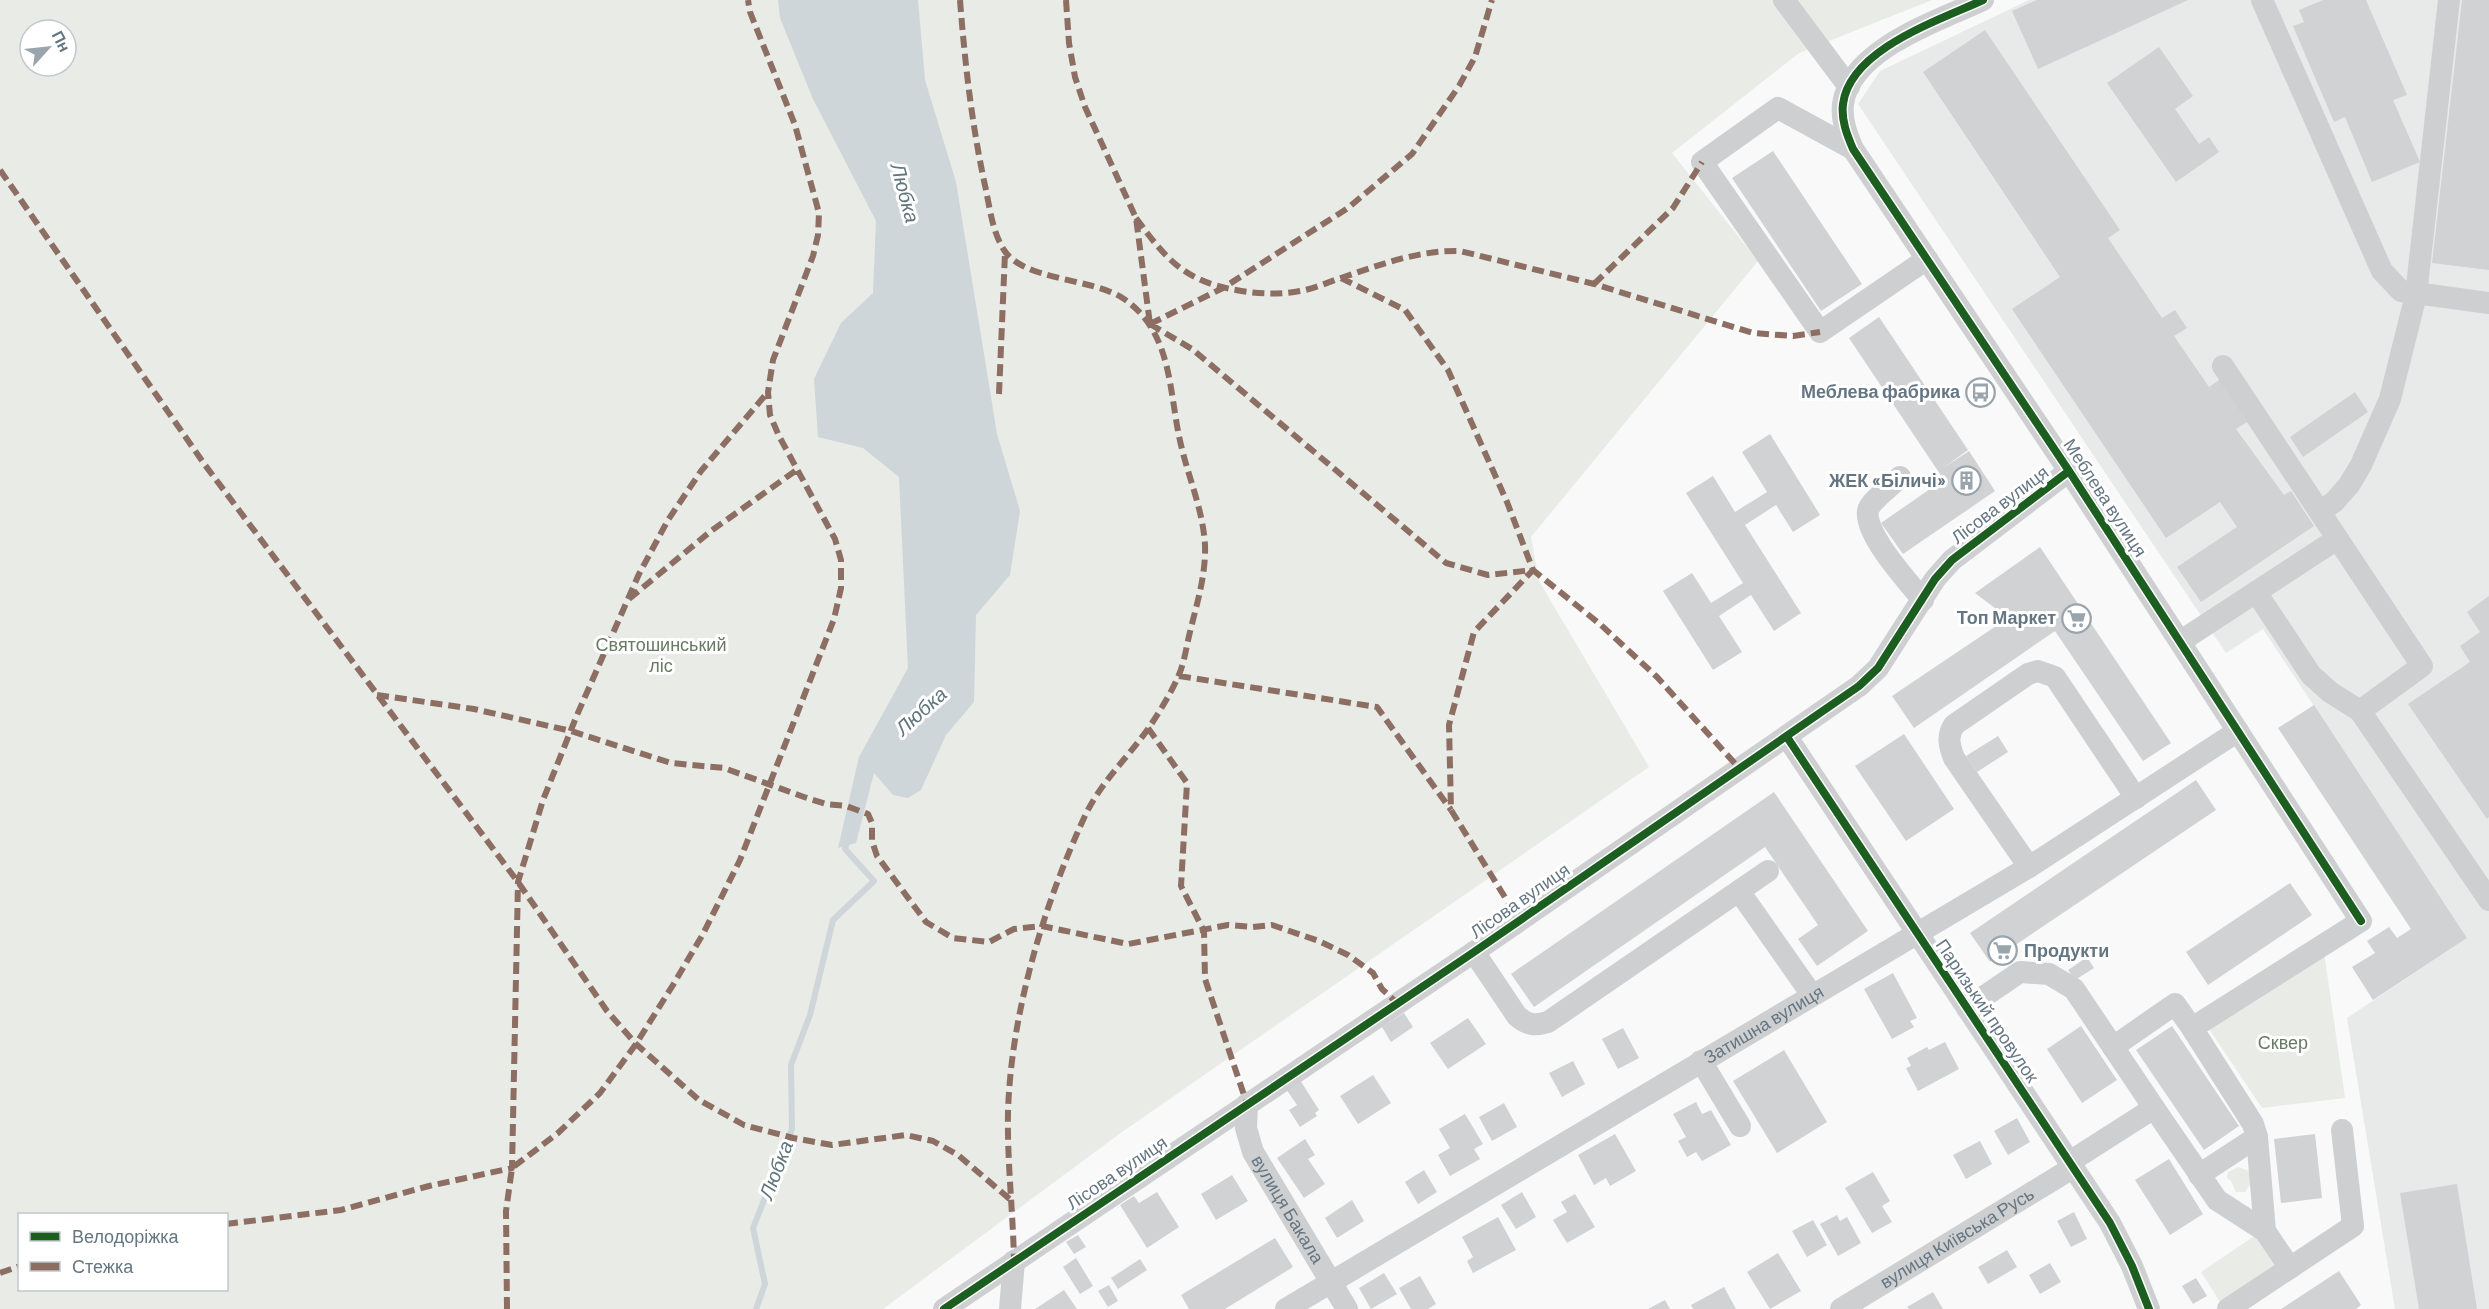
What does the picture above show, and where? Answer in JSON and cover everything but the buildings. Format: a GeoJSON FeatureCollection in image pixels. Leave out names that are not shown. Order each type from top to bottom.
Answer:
{"type":"FeatureCollection","features":[{"type":"Feature","properties":{"kind":"street"},"geometry":{"type":"LineString","coordinates":[[1784,0],[1849,87],[1864,67],[1895,42],[1983,0]]}},
{"type":"Feature","properties":{"kind":"street"},"geometry":{"type":"LineString","coordinates":[[2262,0],[2382,271],[2401,291],[2416,295],[2489,303]]}},
{"type":"Feature","properties":{"kind":"street"},"geometry":{"type":"LineString","coordinates":[[2319,512],[2334,502],[2349,485],[2361,465],[2390,399],[2416,295],[2449,0]]}},
{"type":"Feature","properties":{"kind":"street","name":"Меблева вулиця"},"geometry":{"type":"LineString","coordinates":[[1849,87],[1844,104],[1844,122],[1853,149],[2181,641],[2361,921],[2192,1028]]}},
{"type":"Feature","properties":{"kind":"street"},"geometry":{"type":"LineString","coordinates":[[1853,149],[1778,108],[1702,162],[1820,332],[1927,259]]}},
{"type":"Feature","properties":{"kind":"street"},"geometry":{"type":"LineString","coordinates":[[2223,366],[2422,666],[2360,711]]}},
{"type":"Feature","properties":{"kind":"street","name":"Лісова вулиця"},"geometry":{"type":"LineString","coordinates":[[944,1309],[1474,952],[1859,686],[1878,668],[1935,579],[1952,560],[2069,471]]}},
{"type":"Feature","properties":{"kind":"street"},"geometry":{"type":"LineString","coordinates":[[1900,477],[1868,508],[1867,518],[1878,542],[1923,600]]}},
{"type":"Feature","properties":{"kind":"street"},"geometry":{"type":"LineString","coordinates":[[2181,641],[2337,539]]}},
{"type":"Feature","properties":{"kind":"street"},"geometry":{"type":"LineString","coordinates":[[2256,592],[2311,675],[2330,692],[2360,711],[2489,900]]}},
{"type":"Feature","properties":{"kind":"street"},"geometry":{"type":"LineString","coordinates":[[2029,867],[1954,758],[1949,745],[1949,732],[1954,725],[2028,674],[2038,671],[2055,676],[2136,798]]}},
{"type":"Feature","properties":{"kind":"street","name":"Затишна вулиця"},"geometry":{"type":"LineString","coordinates":[[1286,1309],[1916,932],[2029,867],[2238,731]]}},
{"type":"Feature","properties":{"kind":"street","name":"Паризький провулок"},"geometry":{"type":"LineString","coordinates":[[1787,737],[2110,1223],[2132,1266],[2149,1309]]}},
{"type":"Feature","properties":{"kind":"street"},"geometry":{"type":"LineString","coordinates":[[1474,952],[1517,1016],[1524,1023],[1536,1026],[1548,1022],[1768,871]]}},
{"type":"Feature","properties":{"kind":"street"},"geometry":{"type":"LineString","coordinates":[[1739,891],[1812,995]]}},
{"type":"Feature","properties":{"kind":"street"},"geometry":{"type":"LineString","coordinates":[[1967,1008],[2020,972],[2049,974],[2074,989],[2217,1200],[2265,1231],[2290,1268]]}},
{"type":"Feature","properties":{"kind":"street"},"geometry":{"type":"LineString","coordinates":[[2113,1047],[2175,1004],[2246,1110],[2257,1137],[2265,1231]]}},
{"type":"Feature","properties":{"kind":"street"},"geometry":{"type":"LineString","coordinates":[[1701,1061],[1740,1126]]}},
{"type":"Feature","properties":{"kind":"street","name":"вулиця Бакала"},"geometry":{"type":"LineString","coordinates":[[1246,1104],[1246,1128],[1253,1152],[1347,1309]]}},
{"type":"Feature","properties":{"kind":"street","name":"вулиця Київська Русь"},"geometry":{"type":"LineString","coordinates":[[1841,1309],[2072,1164],[2154,1108]]}},
{"type":"Feature","properties":{"kind":"street"},"geometry":{"type":"LineString","coordinates":[[2228,1309],[2354,1226],[2342,1130]]}},
{"type":"Feature","properties":{"kind":"street"},"geometry":{"type":"LineString","coordinates":[[2199,1175],[2257,1137]]}},
{"type":"Feature","properties":{"kind":"street"},"geometry":{"type":"LineString","coordinates":[[1010,1309],[1014,1261]]}},
{"type":"Feature","properties":{"kind":"shaded area"},"geometry":{"type":"Polygon","coordinates":[[[2029,0],[2489,0],[2489,1309],[2395,1309],[2347,1018],[2467,938],[2263,629],[2226,653],[1858,104],[1880,71],[2029,0]]]}},
{"type":"Feature","properties":{"kind":"green space","name":"Святошинський ліс"},"geometry":{"type":"Polygon","coordinates":[[[0,0],[1932,0],[1799,53],[1672,153],[1758,261],[1531,537],[1539,581],[1649,767],[1122,1132],[883,1309],[0,1309],[0,0]]]}},
{"type":"Feature","properties":{"kind":"green space","name":"Сквер"},"geometry":{"type":"Polygon","coordinates":[[[2324,952],[2345,1098],[2262,1108],[2207,1026],[2324,952]]]}},
{"type":"Feature","properties":{"kind":"green space"},"geometry":{"type":"Polygon","coordinates":[[[2238,1167],[2249,1171],[2252,1182],[2245,1192],[2236,1192],[2227,1178],[2228,1172],[2238,1167]]]}},
{"type":"Feature","properties":{"kind":"green space"},"geometry":{"type":"Polygon","coordinates":[[[2259,1233],[2280,1267],[2222,1305],[2201,1272],[2259,1233]]]}},
{"type":"Feature","properties":{"kind":"water"},"geometry":{"type":"Polygon","coordinates":[[[778,0],[918,0],[925,80],[956,182],[997,434],[1020,511],[1010,575],[976,615],[974,702],[946,735],[921,790],[908,798],[893,795],[874,773],[856,843],[838,848],[859,757],[908,668],[899,477],[863,448],[818,437],[814,379],[841,323],[873,293],[876,221],[813,99],[780,18],[778,0]]]}},
{"type":"Feature","properties":{"kind":"waterway","name":"Любка"},"geometry":{"type":"LineString","coordinates":[[756,1309],[765,1284],[753,1228],[792,1129],[791,1065],[810,1015],[833,920],[874,881],[845,849],[848,838]]}},
{"type":"Feature","properties":{"kind":"marked path"},"geometry":{"type":"LineString","coordinates":[[507,1309],[506,1211],[512,1168],[558,1133],[600,1093],[636,1044],[703,934],[740,860],[834,619],[841,588],[841,560],[835,539],[770,415],[768,392],[773,360],[813,256],[818,235],[819,213],[795,125],[750,12],[748,0]]}},
{"type":"Feature","properties":{"kind":"marked path"},"geometry":{"type":"LineString","coordinates":[[960,0],[973,119],[992,221],[1000,243],[1013,260],[1026,267],[1108,291],[1121,297],[1139,311],[1151,328],[1166,366],[1185,461],[1199,508],[1205,545],[1202,580],[1180,672],[1169,696],[1150,726],[1098,793],[1084,818],[1055,888],[1032,962],[1015,1037],[1010,1075],[1008,1149],[1014,1261]]}},
{"type":"Feature","properties":{"kind":"marked path"},"geometry":{"type":"LineString","coordinates":[[1066,0],[1069,43],[1075,77],[1085,107],[1136,218],[1150,324]]}},
{"type":"Feature","properties":{"kind":"marked path"},"geometry":{"type":"LineString","coordinates":[[1150,324],[1223,288],[1348,208],[1412,154],[1459,86],[1475,57],[1492,0]]}},
{"type":"Feature","properties":{"kind":"marked path"},"geometry":{"type":"LineString","coordinates":[[1594,284],[1673,208],[1702,162]]}},
{"type":"Feature","properties":{"kind":"marked path"},"geometry":{"type":"LineString","coordinates":[[0,170],[205,465],[518,882],[607,1011],[636,1044],[699,1100],[744,1125],[793,1138],[832,1145],[906,1135],[933,1141],[958,1155],[1012,1201]]}},
{"type":"Feature","properties":{"kind":"marked path"},"geometry":{"type":"LineString","coordinates":[[1136,218],[1167,256],[1189,274],[1203,281],[1236,290],[1268,294],[1300,291],[1412,256],[1460,251],[1594,284],[1753,333],[1793,336],[1820,332]]}},
{"type":"Feature","properties":{"kind":"marked path"},"geometry":{"type":"LineString","coordinates":[[999,394],[1005,253]]}},
{"type":"Feature","properties":{"kind":"marked path"},"geometry":{"type":"LineString","coordinates":[[1341,278],[1405,310],[1448,370],[1507,502],[1533,570],[1474,632],[1449,725],[1451,810],[1519,920]]}},
{"type":"Feature","properties":{"kind":"marked path"},"geometry":{"type":"LineString","coordinates":[[1150,324],[1192,349],[1446,563],[1488,575],[1533,570],[1601,625],[1657,677],[1739,768]]}},
{"type":"Feature","properties":{"kind":"marked path"},"geometry":{"type":"LineString","coordinates":[[228,1224],[341,1210],[429,1186],[512,1168],[518,882],[543,800],[577,715],[639,574],[668,520],[701,471],[768,392]]}},
{"type":"Feature","properties":{"kind":"marked path"},"geometry":{"type":"LineString","coordinates":[[629,599],[711,531],[798,469]]}},
{"type":"Feature","properties":{"kind":"marked path"},"geometry":{"type":"LineString","coordinates":[[1179,676],[1377,707],[1451,810]]}},
{"type":"Feature","properties":{"kind":"marked path"},"geometry":{"type":"LineString","coordinates":[[377,695],[474,709],[571,731],[671,763],[724,768],[804,797],[826,804],[846,806],[868,814],[872,823],[872,841],[877,856],[926,922],[953,938],[989,942],[1014,929],[1042,926],[1128,944],[1228,925],[1253,927],[1272,925],[1319,941],[1348,955],[1373,973],[1382,989],[1397,1003]]}},
{"type":"Feature","properties":{"kind":"marked path"},"geometry":{"type":"LineString","coordinates":[[1148,728],[1187,783],[1181,886],[1204,931],[1205,979],[1247,1104]]}},
{"type":"Feature","properties":{"kind":"marked path"},"geometry":{"type":"LineString","coordinates":[[0,1273],[18,1267]]}},
{"type":"Feature","properties":{"kind":"cycle path"},"geometry":{"type":"LineString","coordinates":[[1983,0],[1900,39],[1879,52],[1862,67],[1849,85],[1843,104],[1844,122],[1853,149],[2069,471],[2361,921]]}},
{"type":"Feature","properties":{"kind":"cycle path"},"geometry":{"type":"LineString","coordinates":[[944,1309],[1474,952],[1859,686],[1878,668],[1935,579],[1952,560],[2069,471]]}},
{"type":"Feature","properties":{"kind":"cycle path"},"geometry":{"type":"LineString","coordinates":[[1787,737],[2110,1223],[2132,1266],[2149,1309]]}},
{"type":"Feature","properties":{"kind":"place","name":"Меблева фабрика"},"geometry":{"type":"Point","coordinates":[1981,392]}},
{"type":"Feature","properties":{"kind":"place","name":"ЖЕК «Біличі»"},"geometry":{"type":"Point","coordinates":[1967,481]}},
{"type":"Feature","properties":{"kind":"place","name":"Топ Маркет"},"geometry":{"type":"Point","coordinates":[2077,618]}},
{"type":"Feature","properties":{"kind":"place","name":"Продукти"},"geometry":{"type":"Point","coordinates":[2003,951]}}]}
